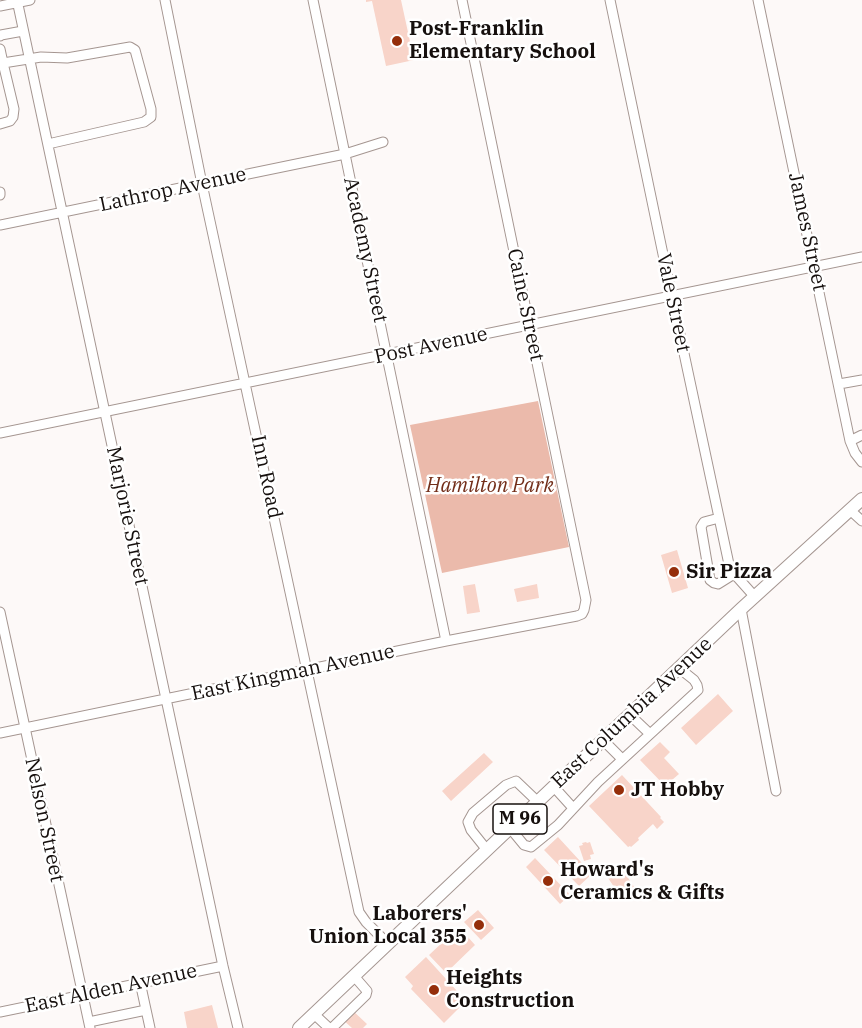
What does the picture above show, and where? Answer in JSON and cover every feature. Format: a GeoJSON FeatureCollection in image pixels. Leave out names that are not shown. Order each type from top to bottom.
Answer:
{"type":"FeatureCollection","features":[{"type":"Feature","properties":{"kind":"main road","name":"East Columbia Avenue"},"geometry":{"type":"LineString","coordinates":[[299,1028],[741,609],[862,499]]}},
{"type":"Feature","properties":{"kind":"street"},"geometry":{"type":"LineString","coordinates":[[0,6],[30,0]]}},
{"type":"Feature","properties":{"kind":"street","name":"Inn Road"},"geometry":{"type":"LineString","coordinates":[[165,0],[202,184],[359,912],[388,944]]}},
{"type":"Feature","properties":{"kind":"street","name":"Academy Street"},"geometry":{"type":"LineString","coordinates":[[314,0],[446,641]]}},
{"type":"Feature","properties":{"kind":"street","name":"Caine Street"},"geometry":{"type":"LineString","coordinates":[[462,0],[586,600],[584,610]]}},
{"type":"Feature","properties":{"kind":"street","name":"Vale Street"},"geometry":{"type":"LineString","coordinates":[[610,0],[730,569],[755,597]]}},
{"type":"Feature","properties":{"kind":"street","name":"James Street"},"geometry":{"type":"LineString","coordinates":[[758,0],[850,441],[862,462]]}},
{"type":"Feature","properties":{"kind":"street","name":"Marjorie Street"},"geometry":{"type":"LineString","coordinates":[[17,1],[238,1028]]}},
{"type":"Feature","properties":{"kind":"street"},"geometry":{"type":"LineString","coordinates":[[0,36],[23,31]]}},
{"type":"Feature","properties":{"kind":"street"},"geometry":{"type":"LineString","coordinates":[[3,63],[41,57],[67,58],[130,46],[135,50],[152,117],[144,122],[48,144]]}},
{"type":"Feature","properties":{"kind":"street"},"geometry":{"type":"LineString","coordinates":[[0,49],[14,109],[10,122],[0,124]]}},
{"type":"Feature","properties":{"kind":"street","name":"Lathrop Avenue"},"geometry":{"type":"LineString","coordinates":[[0,225],[345,154],[383,142]]}},
{"type":"Feature","properties":{"kind":"street","name":"Post Avenue"},"geometry":{"type":"LineString","coordinates":[[0,433],[862,257]]}},
{"type":"Feature","properties":{"kind":"street"},"geometry":{"type":"LineString","coordinates":[[838,384],[862,380]]}},
{"type":"Feature","properties":{"kind":"street"},"geometry":{"type":"LineString","coordinates":[[850,441],[862,435]]}},
{"type":"Feature","properties":{"kind":"street"},"geometry":{"type":"LineString","coordinates":[[850,510],[862,521]]}},
{"type":"Feature","properties":{"kind":"street"},"geometry":{"type":"LineString","coordinates":[[719,518],[704,522],[701,526],[710,580],[718,584],[734,573]]}},
{"type":"Feature","properties":{"kind":"street"},"geometry":{"type":"LineString","coordinates":[[741,609],[776,791]]}},
{"type":"Feature","properties":{"kind":"street","name":"East Kingman Avenue"},"geometry":{"type":"LineString","coordinates":[[0,733],[577,616],[584,610]]}},
{"type":"Feature","properties":{"kind":"street","name":"Nelson Street"},"geometry":{"type":"LineString","coordinates":[[0,612],[89,1025]]}},
{"type":"Feature","properties":{"kind":"street"},"geometry":{"type":"LineString","coordinates":[[510,828],[524,845],[531,847],[558,825],[598,782],[698,690],[694,680],[679,668]]}},
{"type":"Feature","properties":{"kind":"street"},"geometry":{"type":"LineString","coordinates":[[630,715],[650,734]]}},
{"type":"Feature","properties":{"kind":"street"},"geometry":{"type":"LineString","coordinates":[[603,740],[622,759]]}},
{"type":"Feature","properties":{"kind":"street"},"geometry":{"type":"LineString","coordinates":[[487,850],[471,830],[468,822],[473,813],[506,785],[516,781],[537,802]]}},
{"type":"Feature","properties":{"kind":"street"},"geometry":{"type":"LineString","coordinates":[[554,787],[573,808]]}},
{"type":"Feature","properties":{"kind":"street","name":"East Alden Avenue"},"geometry":{"type":"LineString","coordinates":[[0,1012],[223,966]]}},
{"type":"Feature","properties":{"kind":"street"},"geometry":{"type":"LineString","coordinates":[[314,1014],[330,1028],[366,995],[367,991],[354,976]]}},
{"type":"Feature","properties":{"kind":"street"},"geometry":{"type":"LineString","coordinates":[[140,982],[150,1028]]}},
{"type":"Feature","properties":{"kind":"street"},"geometry":{"type":"LineString","coordinates":[[89,1025],[108,1023],[146,1010]]}},
{"type":"Feature","properties":{"kind":"green space","name":"Hamilton Park"},"geometry":{"type":"Polygon","coordinates":[[[538,401],[569,547],[442,573],[410,425],[538,401]]]}},
{"type":"Feature","properties":{"kind":"building"},"geometry":{"type":"Polygon","coordinates":[[[366,0],[401,0],[414,60],[386,66],[372,1],[366,2],[366,0]]]}},
{"type":"Feature","properties":{"kind":"building","name":"Sir Pizza"},"geometry":{"type":"Polygon","coordinates":[[[677,550],[688,588],[672,593],[661,555],[677,550]]]}},
{"type":"Feature","properties":{"kind":"building"},"geometry":{"type":"Polygon","coordinates":[[[475,584],[480,612],[467,614],[463,586],[475,584]]]}},
{"type":"Feature","properties":{"kind":"building"},"geometry":{"type":"Polygon","coordinates":[[[537,584],[539,598],[517,602],[514,589],[537,584]]]}},
{"type":"Feature","properties":{"kind":"building"},"geometry":{"type":"Polygon","coordinates":[[[718,694],[733,711],[696,745],[681,728],[718,694]]]}},
{"type":"Feature","properties":{"kind":"building"},"geometry":{"type":"Polygon","coordinates":[[[660,742],[670,752],[664,758],[679,774],[665,786],[640,760],[660,742]]]}},
{"type":"Feature","properties":{"kind":"building"},"geometry":{"type":"Polygon","coordinates":[[[484,753],[493,762],[451,801],[442,791],[484,753]]]}},
{"type":"Feature","properties":{"kind":"building"},"geometry":{"type":"Polygon","coordinates":[[[622,775],[664,822],[657,829],[653,824],[631,847],[628,847],[589,806],[622,775]]]}},
{"type":"Feature","properties":{"kind":"building"},"geometry":{"type":"Polygon","coordinates":[[[558,837],[592,874],[579,886],[544,850],[558,837]]]}},
{"type":"Feature","properties":{"kind":"building"},"geometry":{"type":"Polygon","coordinates":[[[590,842],[594,854],[590,855],[591,859],[584,861],[579,846],[590,842]]]}},
{"type":"Feature","properties":{"kind":"building","name":"Howard's Ceramics & Gifts"},"geometry":{"type":"Polygon","coordinates":[[[535,858],[570,895],[560,904],[526,867],[535,858]]]}},
{"type":"Feature","properties":{"kind":"building"},"geometry":{"type":"Polygon","coordinates":[[[622,869],[637,891],[623,900],[608,878],[622,869]]]}},
{"type":"Feature","properties":{"kind":"building","name":"Laborers' Union Local 355"},"geometry":{"type":"Polygon","coordinates":[[[478,910],[494,928],[481,940],[464,922],[478,910]]]}},
{"type":"Feature","properties":{"kind":"building"},"geometry":{"type":"Polygon","coordinates":[[[459,927],[475,945],[446,973],[429,955],[459,927]]]}},
{"type":"Feature","properties":{"kind":"building","name":"Heights Construction"},"geometry":{"type":"Polygon","coordinates":[[[426,957],[457,991],[453,995],[463,1004],[444,1023],[411,989],[413,986],[405,977],[426,957]]]}},
{"type":"Feature","properties":{"kind":"building"},"geometry":{"type":"Polygon","coordinates":[[[212,1005],[218,1028],[187,1028],[184,1012],[212,1005]]]}},
{"type":"Feature","properties":{"kind":"building"},"geometry":{"type":"Polygon","coordinates":[[[351,1009],[367,1024],[363,1028],[352,1028],[342,1019],[351,1009]]]}},
{"type":"Feature","properties":{"kind":"place","name":"Post-Franklin Elementary School"},"geometry":{"type":"Point","coordinates":[397,41]}},
{"type":"Feature","properties":{"kind":"place","name":"Sir Pizza"},"geometry":{"type":"Point","coordinates":[674,572]}},
{"type":"Feature","properties":{"kind":"place","name":"JT Hobby"},"geometry":{"type":"Point","coordinates":[619,790]}},
{"type":"Feature","properties":{"kind":"place","name":"Howard's Ceramics & Gifts"},"geometry":{"type":"Point","coordinates":[548,881]}},
{"type":"Feature","properties":{"kind":"place","name":"Laborers' Union Local 355"},"geometry":{"type":"Point","coordinates":[479,925]}},
{"type":"Feature","properties":{"kind":"place","name":"Heights Construction"},"geometry":{"type":"Point","coordinates":[434,990]}}]}
